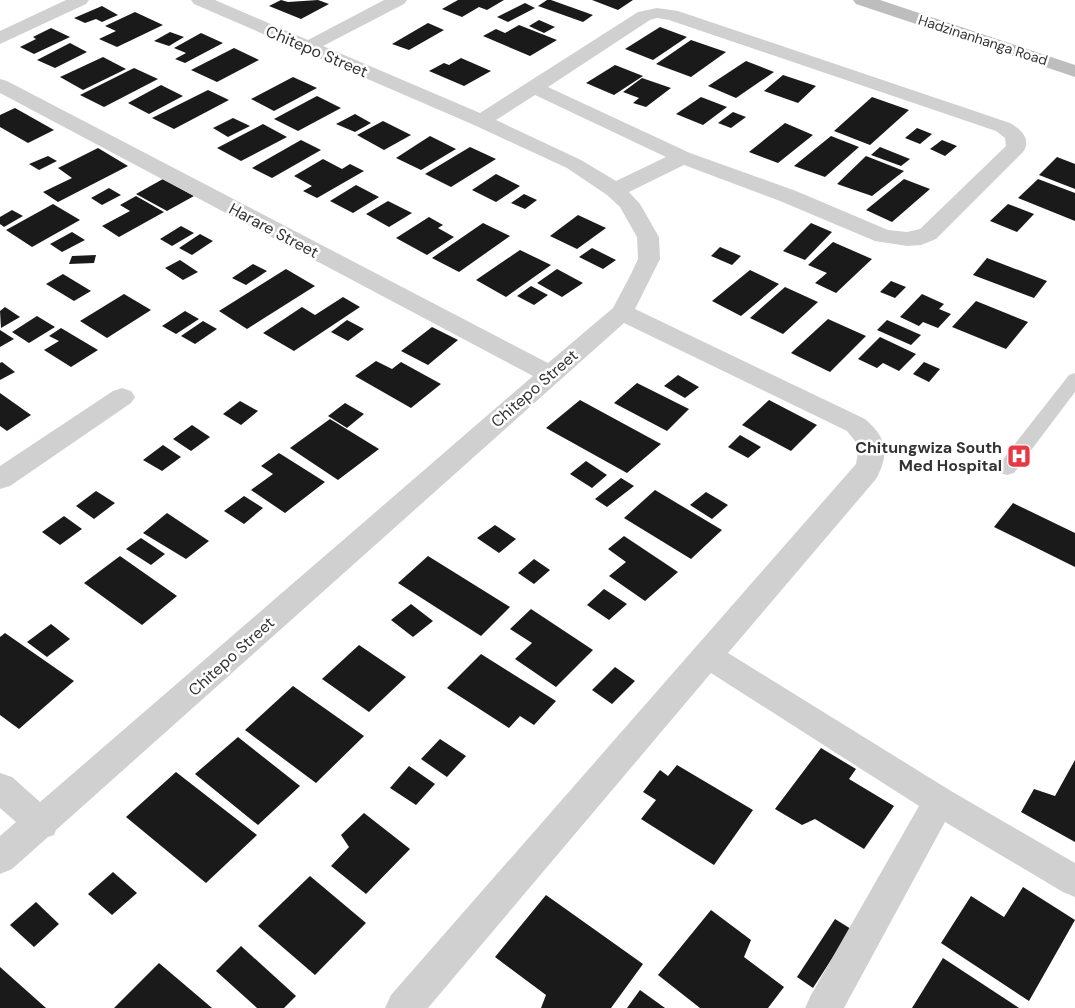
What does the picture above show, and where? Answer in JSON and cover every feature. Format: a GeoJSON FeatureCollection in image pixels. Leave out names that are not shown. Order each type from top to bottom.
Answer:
{"type":"FeatureCollection","features":[{"type":"Feature","properties":{"kind":"street"},"geometry":{"type":"LineString","coordinates":[[0,38],[80,0]]}},
{"type":"Feature","properties":{"kind":"street","name":"Chitepo Street"},"geometry":{"type":"LineString","coordinates":[[0,858],[42,824],[549,374],[622,312],[649,259],[648,237],[629,204],[615,190],[574,164],[481,121],[200,0]]}},
{"type":"Feature","properties":{"kind":"street"},"geometry":{"type":"LineString","coordinates":[[308,48],[398,0]]}},
{"type":"Feature","properties":{"kind":"street","name":"Hadzinanhanga Road"},"geometry":{"type":"LineString","coordinates":[[862,0],[1075,71]]}},
{"type":"Feature","properties":{"kind":"street"},"geometry":{"type":"LineString","coordinates":[[481,121],[533,87],[644,16],[664,13],[1003,127],[1010,131],[1017,141],[1016,148],[928,234],[921,238],[907,239],[884,236],[788,196],[683,157],[533,87]]}},
{"type":"Feature","properties":{"kind":"street","name":"Harare Street"},"geometry":{"type":"LineString","coordinates":[[1,86],[549,374]]}},
{"type":"Feature","properties":{"kind":"street"},"geometry":{"type":"LineString","coordinates":[[615,190],[683,157]]}},
{"type":"Feature","properties":{"kind":"street"},"geometry":{"type":"LineString","coordinates":[[404,1008],[866,472],[872,459],[873,446],[868,435],[856,425],[622,312]]}},
{"type":"Feature","properties":{"kind":"street"},"geometry":{"type":"LineString","coordinates":[[0,479],[122,397]]}},
{"type":"Feature","properties":{"kind":"street"},"geometry":{"type":"LineString","coordinates":[[708,656],[939,801],[1075,881]]}},
{"type":"Feature","properties":{"kind":"street"},"geometry":{"type":"LineString","coordinates":[[0,788],[42,824]]}},
{"type":"Feature","properties":{"kind":"street"},"geometry":{"type":"LineString","coordinates":[[824,1008],[939,801]]}},
{"type":"Feature","properties":{"kind":"lane"},"geometry":{"type":"LineString","coordinates":[[1007,468],[1075,379]]}},
{"type":"Feature","properties":{"kind":"building"},"geometry":{"type":"Polygon","coordinates":[[[281,0],[288,2],[318,0],[329,4],[301,19],[269,6],[281,0]]]}},
{"type":"Feature","properties":{"kind":"building"},"geometry":{"type":"Polygon","coordinates":[[[458,0],[504,0],[487,10],[479,7],[462,17],[442,9],[458,0]]]}},
{"type":"Feature","properties":{"kind":"building"},"geometry":{"type":"Polygon","coordinates":[[[547,0],[593,15],[583,22],[538,6],[547,0]]]}},
{"type":"Feature","properties":{"kind":"building"},"geometry":{"type":"Polygon","coordinates":[[[592,0],[633,0],[618,10],[592,0]]]}},
{"type":"Feature","properties":{"kind":"building"},"geometry":{"type":"Polygon","coordinates":[[[525,3],[535,8],[508,22],[497,17],[525,3]]]}},
{"type":"Feature","properties":{"kind":"building"},"geometry":{"type":"Polygon","coordinates":[[[102,6],[118,15],[102,22],[96,19],[85,23],[74,18],[102,6]]]}},
{"type":"Feature","properties":{"kind":"building"},"geometry":{"type":"Polygon","coordinates":[[[135,12],[163,25],[117,47],[99,39],[116,31],[105,26],[135,12]]]}},
{"type":"Feature","properties":{"kind":"building"},"geometry":{"type":"Polygon","coordinates":[[[539,20],[555,27],[544,33],[529,26],[539,20]]]}},
{"type":"Feature","properties":{"kind":"building"},"geometry":{"type":"Polygon","coordinates":[[[428,23],[444,30],[409,50],[392,44],[428,23]]]}},
{"type":"Feature","properties":{"kind":"building"},"geometry":{"type":"Polygon","coordinates":[[[519,25],[557,40],[530,56],[483,36],[496,29],[505,33],[519,25]]]}},
{"type":"Feature","properties":{"kind":"building"},"geometry":{"type":"Polygon","coordinates":[[[660,27],[687,37],[653,60],[625,49],[660,27]]]}},
{"type":"Feature","properties":{"kind":"building"},"geometry":{"type":"Polygon","coordinates":[[[51,28],[70,37],[34,54],[20,47],[36,39],[33,37],[51,28]]]}},
{"type":"Feature","properties":{"kind":"building"},"geometry":{"type":"Polygon","coordinates":[[[170,32],[184,37],[169,46],[154,41],[170,32]]]}},
{"type":"Feature","properties":{"kind":"building"},"geometry":{"type":"Polygon","coordinates":[[[201,33],[223,43],[185,63],[175,59],[186,53],[174,48],[201,33]]]}},
{"type":"Feature","properties":{"kind":"building"},"geometry":{"type":"Polygon","coordinates":[[[691,40],[726,52],[691,77],[656,64],[691,40]]]}},
{"type":"Feature","properties":{"kind":"building"},"geometry":{"type":"Polygon","coordinates":[[[70,43],[87,52],[55,68],[37,60],[70,43]]]}},
{"type":"Feature","properties":{"kind":"building"},"geometry":{"type":"Polygon","coordinates":[[[234,48],[259,60],[217,82],[191,70],[234,48]]]}},
{"type":"Feature","properties":{"kind":"building"},"geometry":{"type":"Polygon","coordinates":[[[103,57],[126,69],[83,90],[60,77],[103,57]]]}},
{"type":"Feature","properties":{"kind":"building"},"geometry":{"type":"Polygon","coordinates":[[[461,58],[491,71],[464,86],[429,71],[444,63],[449,65],[461,58]]]}},
{"type":"Feature","properties":{"kind":"building"},"geometry":{"type":"Polygon","coordinates":[[[746,61],[774,72],[736,98],[708,86],[746,61]]]}},
{"type":"Feature","properties":{"kind":"building"},"geometry":{"type":"Polygon","coordinates":[[[615,65],[643,76],[614,95],[586,83],[615,65]]]}},
{"type":"Feature","properties":{"kind":"building"},"geometry":{"type":"Polygon","coordinates":[[[134,68],[158,79],[104,107],[80,95],[134,68]]]}},
{"type":"Feature","properties":{"kind":"building"},"geometry":{"type":"Polygon","coordinates":[[[783,75],[816,86],[798,103],[764,91],[783,75]]]}},
{"type":"Feature","properties":{"kind":"building"},"geometry":{"type":"Polygon","coordinates":[[[293,77],[317,88],[274,111],[251,99],[293,77]]]}},
{"type":"Feature","properties":{"kind":"building"},"geometry":{"type":"Polygon","coordinates":[[[642,78],[671,88],[646,107],[633,103],[639,98],[623,92],[642,78]]]}},
{"type":"Feature","properties":{"kind":"building"},"geometry":{"type":"Polygon","coordinates":[[[161,85],[183,96],[149,114],[128,103],[161,85]]]}},
{"type":"Feature","properties":{"kind":"building"},"geometry":{"type":"Polygon","coordinates":[[[208,90],[229,100],[174,129],[152,118],[208,90]]]}},
{"type":"Feature","properties":{"kind":"building"},"geometry":{"type":"Polygon","coordinates":[[[317,96],[341,108],[298,131],[274,119],[317,96]]]}},
{"type":"Feature","properties":{"kind":"building"},"geometry":{"type":"Polygon","coordinates":[[[701,97],[727,107],[703,125],[676,114],[701,97]]]}},
{"type":"Feature","properties":{"kind":"building"},"geometry":{"type":"Polygon","coordinates":[[[872,97],[909,110],[870,145],[834,131],[872,97]]]}},
{"type":"Feature","properties":{"kind":"building"},"geometry":{"type":"Polygon","coordinates":[[[15,108],[54,130],[28,143],[0,127],[0,115],[15,108]]]}},
{"type":"Feature","properties":{"kind":"building"},"geometry":{"type":"Polygon","coordinates":[[[733,112],[746,117],[731,128],[718,123],[733,112]]]}},
{"type":"Feature","properties":{"kind":"building"},"geometry":{"type":"Polygon","coordinates":[[[355,114],[371,123],[355,132],[336,124],[355,114]]]}},
{"type":"Feature","properties":{"kind":"building"},"geometry":{"type":"Polygon","coordinates":[[[233,118],[250,126],[228,137],[213,128],[233,118]]]}},
{"type":"Feature","properties":{"kind":"building"},"geometry":{"type":"Polygon","coordinates":[[[383,121],[411,135],[384,150],[357,135],[383,121]]]}},
{"type":"Feature","properties":{"kind":"building"},"geometry":{"type":"Polygon","coordinates":[[[785,123],[813,135],[778,163],[749,152],[785,123]]]}},
{"type":"Feature","properties":{"kind":"building"},"geometry":{"type":"Polygon","coordinates":[[[263,124],[287,137],[241,161],[217,148],[263,124]]]}},
{"type":"Feature","properties":{"kind":"building"},"geometry":{"type":"Polygon","coordinates":[[[917,128],[932,134],[920,144],[905,138],[917,128]]]}},
{"type":"Feature","properties":{"kind":"building"},"geometry":{"type":"Polygon","coordinates":[[[430,136],[456,149],[421,170],[396,158],[430,136]]]}},
{"type":"Feature","properties":{"kind":"building"},"geometry":{"type":"Polygon","coordinates":[[[831,136],[859,147],[825,177],[794,166],[831,136]]]}},
{"type":"Feature","properties":{"kind":"building"},"geometry":{"type":"Polygon","coordinates":[[[301,140],[321,150],[272,178],[252,168],[301,140]]]}},
{"type":"Feature","properties":{"kind":"building"},"geometry":{"type":"Polygon","coordinates":[[[942,140],[957,146],[945,156],[930,149],[942,140]]]}},
{"type":"Feature","properties":{"kind":"building"},"geometry":{"type":"Polygon","coordinates":[[[470,147],[496,159],[451,187],[425,174],[470,147]]]}},
{"type":"Feature","properties":{"kind":"building"},"geometry":{"type":"Polygon","coordinates":[[[880,147],[910,159],[901,166],[871,155],[880,147]]]}},
{"type":"Feature","properties":{"kind":"building"},"geometry":{"type":"Polygon","coordinates":[[[98,148],[128,166],[58,202],[43,192],[72,178],[58,168],[98,148]]]}},
{"type":"Feature","properties":{"kind":"building"},"geometry":{"type":"Polygon","coordinates":[[[48,156],[57,161],[39,170],[29,164],[48,156]]]}},
{"type":"Feature","properties":{"kind":"building"},"geometry":{"type":"Polygon","coordinates":[[[866,156],[904,171],[872,196],[837,184],[866,156]]]}},
{"type":"Feature","properties":{"kind":"building"},"geometry":{"type":"Polygon","coordinates":[[[1057,157],[1075,164],[1075,189],[1039,175],[1057,157]]]}},
{"type":"Feature","properties":{"kind":"building"},"geometry":{"type":"Polygon","coordinates":[[[323,159],[342,169],[350,164],[364,171],[317,198],[303,191],[312,186],[294,176],[323,159]]]}},
{"type":"Feature","properties":{"kind":"building"},"geometry":{"type":"Polygon","coordinates":[[[496,174],[520,186],[496,202],[472,190],[496,174]]]}},
{"type":"Feature","properties":{"kind":"building"},"geometry":{"type":"Polygon","coordinates":[[[163,179],[194,196],[167,211],[136,194],[163,179]]]}},
{"type":"Feature","properties":{"kind":"building"},"geometry":{"type":"Polygon","coordinates":[[[904,179],[930,189],[892,222],[866,210],[904,179]]]}},
{"type":"Feature","properties":{"kind":"building"},"geometry":{"type":"Polygon","coordinates":[[[1038,179],[1075,193],[1075,221],[1018,198],[1038,179]]]}},
{"type":"Feature","properties":{"kind":"building"},"geometry":{"type":"Polygon","coordinates":[[[356,185],[379,197],[353,213],[330,201],[356,185]]]}},
{"type":"Feature","properties":{"kind":"building"},"geometry":{"type":"Polygon","coordinates":[[[109,188],[121,195],[102,205],[91,198],[109,188]]]}},
{"type":"Feature","properties":{"kind":"building"},"geometry":{"type":"Polygon","coordinates":[[[524,194],[537,200],[525,209],[511,203],[524,194]]]}},
{"type":"Feature","properties":{"kind":"building"},"geometry":{"type":"Polygon","coordinates":[[[136,196],[164,212],[119,237],[102,226],[130,211],[120,205],[136,196]]]}},
{"type":"Feature","properties":{"kind":"building"},"geometry":{"type":"Polygon","coordinates":[[[388,201],[412,213],[389,227],[366,214],[388,201]]]}},
{"type":"Feature","properties":{"kind":"building"},"geometry":{"type":"Polygon","coordinates":[[[53,204],[80,220],[32,247],[6,230],[53,204]]]}},
{"type":"Feature","properties":{"kind":"building"},"geometry":{"type":"Polygon","coordinates":[[[1008,204],[1034,214],[1017,232],[990,221],[1008,204]]]}},
{"type":"Feature","properties":{"kind":"building"},"geometry":{"type":"Polygon","coordinates":[[[12,210],[23,216],[4,227],[0,224],[0,217],[12,210]]]}},
{"type":"Feature","properties":{"kind":"building"},"geometry":{"type":"Polygon","coordinates":[[[578,215],[606,228],[577,249],[550,236],[578,215]]]}},
{"type":"Feature","properties":{"kind":"building"},"geometry":{"type":"Polygon","coordinates":[[[429,217],[443,225],[438,228],[454,237],[427,255],[396,238],[429,217]]]}},
{"type":"Feature","properties":{"kind":"building"},"geometry":{"type":"Polygon","coordinates":[[[483,223],[510,236],[459,272],[432,258],[483,223]]]}},
{"type":"Feature","properties":{"kind":"building"},"geometry":{"type":"Polygon","coordinates":[[[811,223],[832,232],[805,260],[783,251],[811,223]]]}},
{"type":"Feature","properties":{"kind":"building"},"geometry":{"type":"Polygon","coordinates":[[[181,226],[194,233],[172,246],[160,239],[181,226]]]}},
{"type":"Feature","properties":{"kind":"building"},"geometry":{"type":"Polygon","coordinates":[[[72,232],[85,240],[62,252],[50,244],[72,232]]]}},
{"type":"Feature","properties":{"kind":"building"},"geometry":{"type":"Polygon","coordinates":[[[200,234],[213,241],[192,255],[179,248],[200,234]]]}},
{"type":"Feature","properties":{"kind":"building"},"geometry":{"type":"Polygon","coordinates":[[[833,242],[872,259],[836,293],[815,283],[827,273],[808,265],[833,242]]]}},
{"type":"Feature","properties":{"kind":"building"},"geometry":{"type":"Polygon","coordinates":[[[720,247],[741,256],[732,265],[711,256],[720,247]]]}},
{"type":"Feature","properties":{"kind":"building"},"geometry":{"type":"Polygon","coordinates":[[[592,248],[616,260],[603,269],[579,257],[592,248]]]}},
{"type":"Feature","properties":{"kind":"building"},"geometry":{"type":"Polygon","coordinates":[[[520,250],[551,265],[506,297],[476,280],[520,250]]]}},
{"type":"Feature","properties":{"kind":"building"},"geometry":{"type":"Polygon","coordinates":[[[96,255],[94,263],[69,264],[72,256],[96,255]]]}},
{"type":"Feature","properties":{"kind":"building"},"geometry":{"type":"Polygon","coordinates":[[[987,258],[1047,281],[1034,298],[973,275],[987,258]]]}},
{"type":"Feature","properties":{"kind":"building"},"geometry":{"type":"Polygon","coordinates":[[[180,260],[198,272],[183,280],[165,268],[180,260]]]}},
{"type":"Feature","properties":{"kind":"building"},"geometry":{"type":"Polygon","coordinates":[[[253,264],[267,271],[246,285],[232,278],[253,264]]]}},
{"type":"Feature","properties":{"kind":"building"},"geometry":{"type":"Polygon","coordinates":[[[286,269],[315,286],[247,329],[219,311],[286,269]]]}},
{"type":"Feature","properties":{"kind":"building"},"geometry":{"type":"Polygon","coordinates":[[[557,269],[583,283],[562,297],[537,283],[557,269]]]}},
{"type":"Feature","properties":{"kind":"building"},"geometry":{"type":"Polygon","coordinates":[[[750,270],[779,284],[741,316],[712,301],[750,270]]]}},
{"type":"Feature","properties":{"kind":"building"},"geometry":{"type":"Polygon","coordinates":[[[63,274],[91,291],[74,301],[46,284],[63,274]]]}},
{"type":"Feature","properties":{"kind":"building"},"geometry":{"type":"Polygon","coordinates":[[[891,281],[906,287],[895,298],[880,292],[891,281]]]}},
{"type":"Feature","properties":{"kind":"building"},"geometry":{"type":"Polygon","coordinates":[[[531,286],[548,295],[534,305],[517,296],[531,286]]]}},
{"type":"Feature","properties":{"kind":"building"},"geometry":{"type":"Polygon","coordinates":[[[785,287],[818,302],[783,334],[750,318],[785,287]]]}},
{"type":"Feature","properties":{"kind":"building"},"geometry":{"type":"Polygon","coordinates":[[[124,294],[151,310],[107,338],[80,321],[124,294]]]}},
{"type":"Feature","properties":{"kind":"building"},"geometry":{"type":"Polygon","coordinates":[[[922,294],[944,304],[939,309],[951,314],[938,328],[923,322],[919,326],[900,317],[922,294]]]}},
{"type":"Feature","properties":{"kind":"building"},"geometry":{"type":"Polygon","coordinates":[[[343,297],[360,307],[294,351],[263,333],[302,307],[315,315],[343,297]]]}},
{"type":"Feature","properties":{"kind":"building"},"geometry":{"type":"Polygon","coordinates":[[[976,301],[1028,322],[1006,349],[952,327],[976,301]]]}},
{"type":"Feature","properties":{"kind":"building"},"geometry":{"type":"Polygon","coordinates":[[[5,307],[20,317],[1,328],[0,311],[5,307]]]}},
{"type":"Feature","properties":{"kind":"building"},"geometry":{"type":"Polygon","coordinates":[[[185,311],[199,319],[176,334],[162,326],[185,311]]]}},
{"type":"Feature","properties":{"kind":"building"},"geometry":{"type":"Polygon","coordinates":[[[37,316],[55,327],[29,343],[12,332],[37,316]]]}},
{"type":"Feature","properties":{"kind":"building"},"geometry":{"type":"Polygon","coordinates":[[[828,319],[866,336],[830,372],[791,353],[828,319]]]}},
{"type":"Feature","properties":{"kind":"building"},"geometry":{"type":"Polygon","coordinates":[[[347,320],[364,329],[348,341],[331,332],[347,320]]]}},
{"type":"Feature","properties":{"kind":"building"},"geometry":{"type":"Polygon","coordinates":[[[887,320],[921,335],[911,345],[877,330],[887,320]]]}},
{"type":"Feature","properties":{"kind":"building"},"geometry":{"type":"Polygon","coordinates":[[[203,321],[217,329],[195,344],[181,336],[203,321]]]}},
{"type":"Feature","properties":{"kind":"building"},"geometry":{"type":"Polygon","coordinates":[[[432,327],[458,340],[428,365],[401,351],[432,327]]]}},
{"type":"Feature","properties":{"kind":"building"},"geometry":{"type":"Polygon","coordinates":[[[61,328],[98,350],[71,367],[44,350],[59,341],[49,336],[61,328]]]}},
{"type":"Feature","properties":{"kind":"building"},"geometry":{"type":"Polygon","coordinates":[[[0,330],[14,339],[0,347],[0,330]]]}},
{"type":"Feature","properties":{"kind":"building"},"geometry":{"type":"Polygon","coordinates":[[[880,337],[916,354],[899,371],[883,363],[877,368],[858,359],[880,337]]]}},
{"type":"Feature","properties":{"kind":"building"},"geometry":{"type":"Polygon","coordinates":[[[376,361],[392,369],[401,362],[441,384],[411,408],[355,376],[376,361]]]}},
{"type":"Feature","properties":{"kind":"building"},"geometry":{"type":"Polygon","coordinates":[[[2,362],[15,372],[0,380],[0,363],[2,362]]]}},
{"type":"Feature","properties":{"kind":"building"},"geometry":{"type":"Polygon","coordinates":[[[924,362],[940,369],[929,382],[913,374],[924,362]]]}},
{"type":"Feature","properties":{"kind":"building"},"geometry":{"type":"Polygon","coordinates":[[[678,375],[699,387],[685,398],[664,386],[678,375]]]}},
{"type":"Feature","properties":{"kind":"building"},"geometry":{"type":"Polygon","coordinates":[[[637,383],[689,409],[667,431],[614,403],[637,383]]]}},
{"type":"Feature","properties":{"kind":"building"},"geometry":{"type":"Polygon","coordinates":[[[0,393],[31,415],[7,431],[0,426],[0,393]]]}},
{"type":"Feature","properties":{"kind":"building"},"geometry":{"type":"Polygon","coordinates":[[[580,400],[661,444],[627,473],[546,428],[580,400]]]}},
{"type":"Feature","properties":{"kind":"building"},"geometry":{"type":"Polygon","coordinates":[[[769,400],[817,425],[791,451],[742,425],[769,400]]]}},
{"type":"Feature","properties":{"kind":"building"},"geometry":{"type":"Polygon","coordinates":[[[240,401],[258,411],[241,425],[223,414],[240,401]]]}},
{"type":"Feature","properties":{"kind":"building"},"geometry":{"type":"Polygon","coordinates":[[[345,403],[364,414],[347,428],[328,416],[345,403]]]}},
{"type":"Feature","properties":{"kind":"building"},"geometry":{"type":"Polygon","coordinates":[[[330,419],[379,449],[338,480],[290,448],[330,419]]]}},
{"type":"Feature","properties":{"kind":"building"},"geometry":{"type":"Polygon","coordinates":[[[192,425],[210,437],[191,451],[173,439],[192,425]]]}},
{"type":"Feature","properties":{"kind":"building"},"geometry":{"type":"Polygon","coordinates":[[[740,435],[761,447],[748,458],[728,447],[740,435]]]}},
{"type":"Feature","properties":{"kind":"building"},"geometry":{"type":"Polygon","coordinates":[[[163,445],[181,457],[162,471],[143,460],[163,445]]]}},
{"type":"Feature","properties":{"kind":"building"},"geometry":{"type":"Polygon","coordinates":[[[279,453],[325,482],[285,513],[251,490],[273,474],[261,466],[279,453]]]}},
{"type":"Feature","properties":{"kind":"building"},"geometry":{"type":"Polygon","coordinates":[[[586,461],[607,475],[592,488],[570,474],[586,461]]]}},
{"type":"Feature","properties":{"kind":"building"},"geometry":{"type":"Polygon","coordinates":[[[621,478],[634,486],[607,507],[595,499],[621,478]]]}},
{"type":"Feature","properties":{"kind":"building"},"geometry":{"type":"Polygon","coordinates":[[[655,490],[722,530],[691,559],[624,518],[655,490]]]}},
{"type":"Feature","properties":{"kind":"building"},"geometry":{"type":"Polygon","coordinates":[[[96,491],[115,503],[94,519],[76,506],[96,491]]]}},
{"type":"Feature","properties":{"kind":"building"},"geometry":{"type":"Polygon","coordinates":[[[706,492],[728,505],[712,519],[690,505],[706,492]]]}},
{"type":"Feature","properties":{"kind":"building"},"geometry":{"type":"Polygon","coordinates":[[[244,496],[263,508],[244,524],[224,511],[244,496]]]}},
{"type":"Feature","properties":{"kind":"building"},"geometry":{"type":"Polygon","coordinates":[[[1013,503],[1075,533],[1075,567],[994,527],[1013,503]]]}},
{"type":"Feature","properties":{"kind":"building"},"geometry":{"type":"Polygon","coordinates":[[[167,513],[209,541],[186,559],[143,533],[167,513]]]}},
{"type":"Feature","properties":{"kind":"building"},"geometry":{"type":"Polygon","coordinates":[[[64,516],[82,529],[60,545],[42,532],[64,516]]]}},
{"type":"Feature","properties":{"kind":"building"},"geometry":{"type":"Polygon","coordinates":[[[495,525],[516,539],[499,553],[477,538],[495,525]]]}},
{"type":"Feature","properties":{"kind":"building"},"geometry":{"type":"Polygon","coordinates":[[[624,536],[678,572],[645,601],[609,576],[626,562],[608,549],[624,536]]]}},
{"type":"Feature","properties":{"kind":"building"},"geometry":{"type":"Polygon","coordinates":[[[141,538],[165,554],[151,565],[126,549],[141,538]]]}},
{"type":"Feature","properties":{"kind":"building"},"geometry":{"type":"Polygon","coordinates":[[[120,556],[177,596],[142,625],[84,583],[120,556]]]}},
{"type":"Feature","properties":{"kind":"building"},"geometry":{"type":"Polygon","coordinates":[[[428,556],[510,607],[481,636],[398,583],[428,556]]]}},
{"type":"Feature","properties":{"kind":"building"},"geometry":{"type":"Polygon","coordinates":[[[534,559],[550,570],[534,584],[518,573],[534,559]]]}},
{"type":"Feature","properties":{"kind":"building"},"geometry":{"type":"Polygon","coordinates":[[[604,589],[627,604],[609,620],[587,605],[604,589]]]}},
{"type":"Feature","properties":{"kind":"building"},"geometry":{"type":"Polygon","coordinates":[[[411,604],[433,621],[413,637],[391,620],[411,604]]]}},
{"type":"Feature","properties":{"kind":"building"},"geometry":{"type":"Polygon","coordinates":[[[531,609],[593,650],[556,687],[515,659],[532,643],[510,629],[531,609]]]}},
{"type":"Feature","properties":{"kind":"building"},"geometry":{"type":"Polygon","coordinates":[[[51,624],[70,639],[47,657],[27,642],[51,624]]]}},
{"type":"Feature","properties":{"kind":"building"},"geometry":{"type":"Polygon","coordinates":[[[5,633],[74,681],[19,729],[0,715],[0,637],[5,633]]]}},
{"type":"Feature","properties":{"kind":"building"},"geometry":{"type":"Polygon","coordinates":[[[359,645],[406,677],[369,712],[322,679],[359,645]]]}},
{"type":"Feature","properties":{"kind":"building"},"geometry":{"type":"Polygon","coordinates":[[[481,654],[556,701],[534,725],[520,716],[509,728],[447,688],[481,654]]]}},
{"type":"Feature","properties":{"kind":"building"},"geometry":{"type":"Polygon","coordinates":[[[615,667],[635,681],[612,704],[592,690],[615,667]]]}},
{"type":"Feature","properties":{"kind":"building"},"geometry":{"type":"Polygon","coordinates":[[[293,686],[364,736],[316,783],[245,730],[293,686]]]}},
{"type":"Feature","properties":{"kind":"building"},"geometry":{"type":"Polygon","coordinates":[[[238,737],[300,786],[258,825],[195,774],[238,737]]]}},
{"type":"Feature","properties":{"kind":"building"},"geometry":{"type":"Polygon","coordinates":[[[440,739],[466,756],[447,777],[421,759],[440,739]]]}},
{"type":"Feature","properties":{"kind":"building"},"geometry":{"type":"Polygon","coordinates":[[[821,748],[856,769],[849,779],[894,806],[864,849],[815,819],[802,825],[775,809],[821,748]]]}},
{"type":"Feature","properties":{"kind":"building"},"geometry":{"type":"Polygon","coordinates":[[[1075,760],[1075,842],[1021,812],[1034,789],[1055,796],[1075,760]]]}},
{"type":"Feature","properties":{"kind":"building"},"geometry":{"type":"Polygon","coordinates":[[[677,765],[753,810],[714,865],[641,819],[656,800],[643,792],[660,770],[668,776],[677,765]]]}},
{"type":"Feature","properties":{"kind":"building"},"geometry":{"type":"Polygon","coordinates":[[[409,766],[435,784],[416,805],[390,788],[409,766]]]}},
{"type":"Feature","properties":{"kind":"building"},"geometry":{"type":"Polygon","coordinates":[[[176,772],[257,835],[206,883],[126,817],[176,772]]]}},
{"type":"Feature","properties":{"kind":"building"},"geometry":{"type":"Polygon","coordinates":[[[364,813],[410,849],[366,894],[331,866],[349,847],[341,835],[364,813]]]}},
{"type":"Feature","properties":{"kind":"building"},"geometry":{"type":"Polygon","coordinates":[[[113,872],[137,893],[112,915],[88,894],[113,872]]]}},
{"type":"Feature","properties":{"kind":"building"},"geometry":{"type":"Polygon","coordinates":[[[310,876],[366,923],[315,975],[258,926],[310,876]]]}},
{"type":"Feature","properties":{"kind":"building"},"geometry":{"type":"Polygon","coordinates":[[[1023,887],[1075,920],[1029,1001],[941,943],[971,896],[1004,917],[1023,887]]]}},
{"type":"Feature","properties":{"kind":"building"},"geometry":{"type":"Polygon","coordinates":[[[546,895],[643,964],[611,1008],[541,1008],[546,995],[495,957],[546,895]]]}},
{"type":"Feature","properties":{"kind":"building"},"geometry":{"type":"Polygon","coordinates":[[[36,902],[59,924],[34,947],[10,925],[36,902]]]}},
{"type":"Feature","properties":{"kind":"building"},"geometry":{"type":"Polygon","coordinates":[[[711,910],[751,940],[744,957],[784,987],[768,1008],[700,1008],[658,975],[711,910]]]}},
{"type":"Feature","properties":{"kind":"building"},"geometry":{"type":"Polygon","coordinates":[[[835,919],[851,929],[813,988],[797,977],[835,919]]]}},
{"type":"Feature","properties":{"kind":"building"},"geometry":{"type":"Polygon","coordinates":[[[241,946],[296,996],[284,1008],[257,1008],[216,971],[241,946]]]}},
{"type":"Feature","properties":{"kind":"building"},"geometry":{"type":"Polygon","coordinates":[[[943,958],[1019,1008],[912,1008],[943,958]]]}},
{"type":"Feature","properties":{"kind":"building"},"geometry":{"type":"Polygon","coordinates":[[[159,963],[212,1008],[114,1008],[159,963]]]}},
{"type":"Feature","properties":{"kind":"building"},"geometry":{"type":"Polygon","coordinates":[[[0,967],[46,1008],[0,1008],[0,967]]]}},
{"type":"Feature","properties":{"kind":"building"},"geometry":{"type":"Polygon","coordinates":[[[640,990],[665,1008],[627,1008],[640,990]]]}},
{"type":"Feature","properties":{"kind":"place","name":"Chitungwiza South Med Hospital"},"geometry":{"type":"Point","coordinates":[1019,456]}}]}
